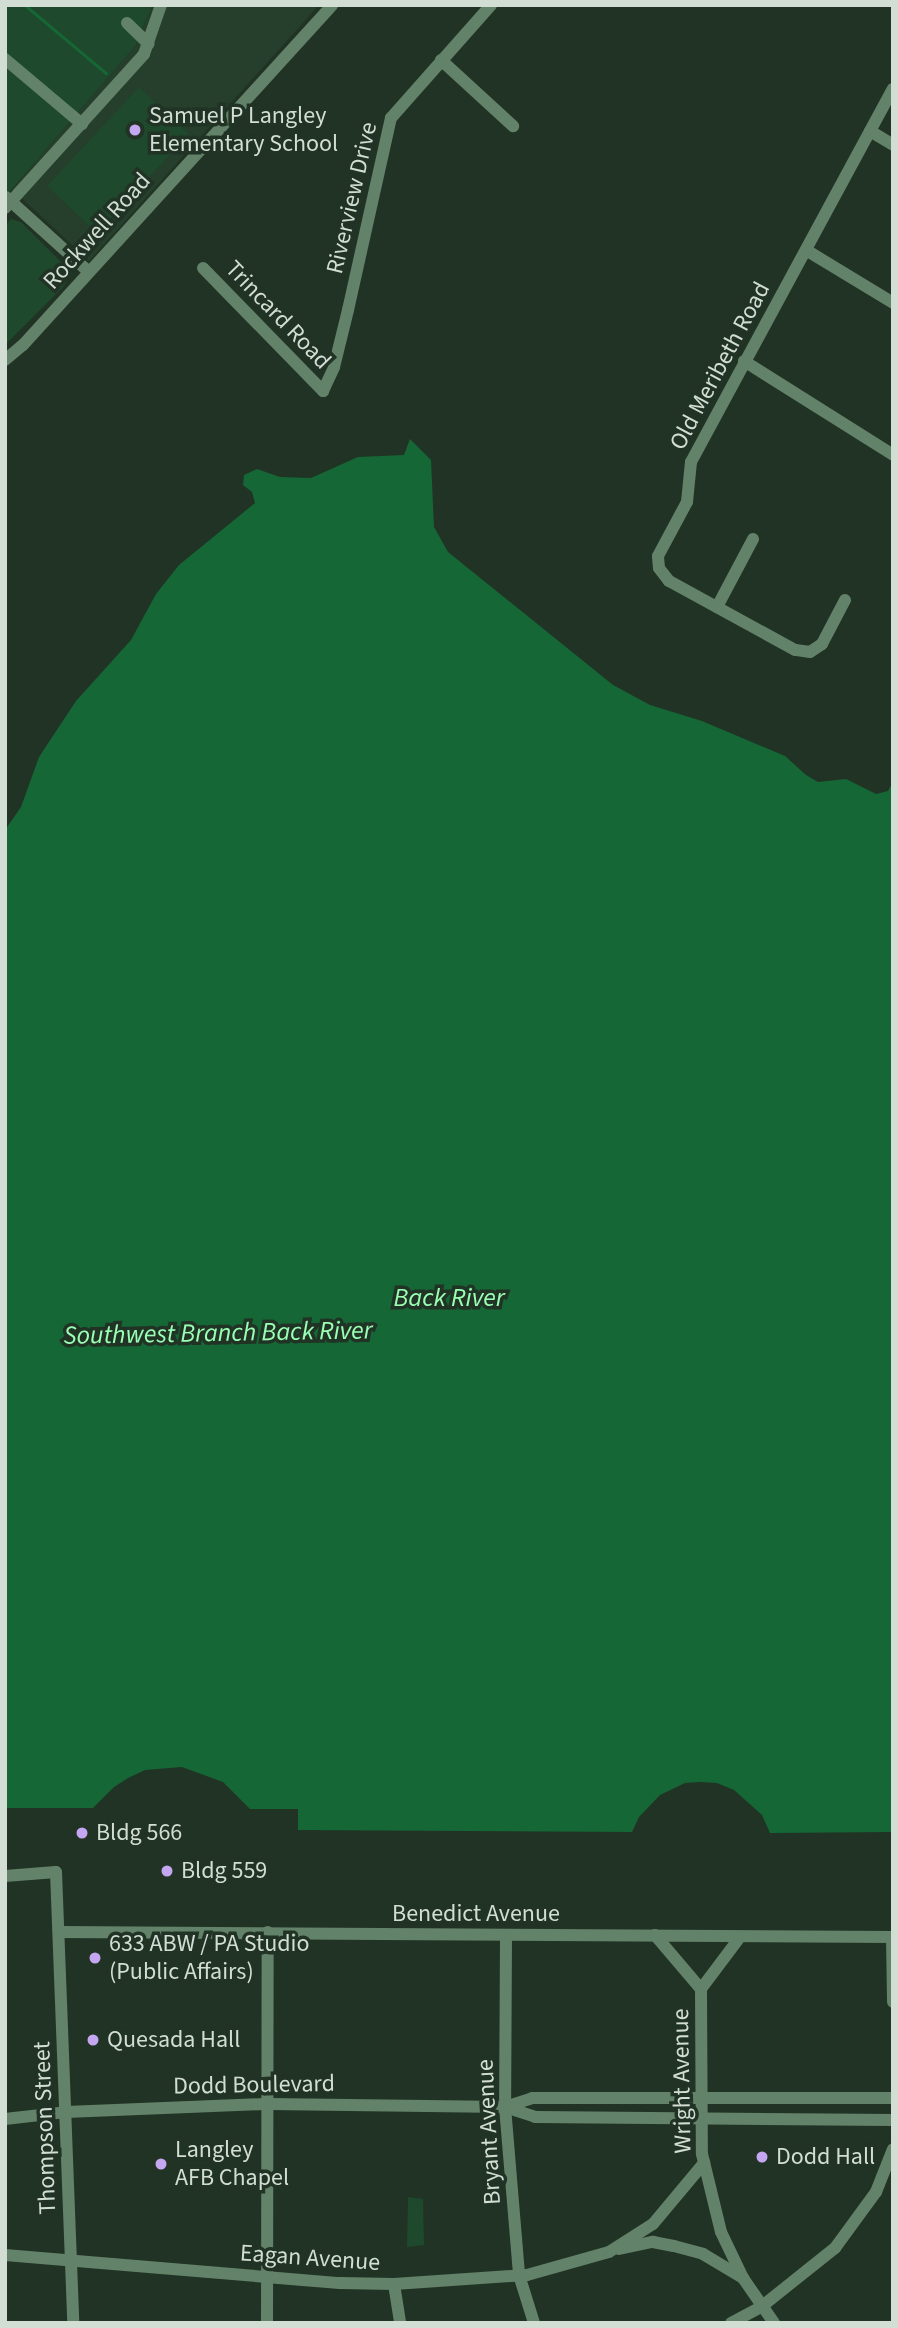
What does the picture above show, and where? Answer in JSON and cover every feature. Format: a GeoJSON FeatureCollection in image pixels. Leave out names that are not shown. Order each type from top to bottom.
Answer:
{"type":"FeatureCollection","features":[{"type":"Feature","properties":{"kind":"street"},"geometry":{"type":"LineString","coordinates":[[88,271],[7,202],[134,66],[149,44],[161,5]]}},
{"type":"Feature","properties":{"kind":"street","name":"Rockwell Road"},"geometry":{"type":"LineString","coordinates":[[5,360],[23,345],[332,5]]}},
{"type":"Feature","properties":{"kind":"street","name":"Riverview Drive"},"geometry":{"type":"LineString","coordinates":[[323,391],[334,367],[391,118],[491,5]]}},
{"type":"Feature","properties":{"kind":"street"},"geometry":{"type":"LineString","coordinates":[[127,23],[149,44]]}},
{"type":"Feature","properties":{"kind":"street"},"geometry":{"type":"LineString","coordinates":[[5,59],[82,124]]}},
{"type":"Feature","properties":{"kind":"street"},"geometry":{"type":"LineString","coordinates":[[441,60],[513,126]]}},
{"type":"Feature","properties":{"kind":"street","name":"Old Meribeth Road"},"geometry":{"type":"LineString","coordinates":[[845,600],[822,644],[810,652],[795,650],[668,581],[659,568],[658,556],[687,502],[691,461],[893,89]]}},
{"type":"Feature","properties":{"kind":"street"},"geometry":{"type":"LineString","coordinates":[[870,131],[893,145]]}},
{"type":"Feature","properties":{"kind":"street"},"geometry":{"type":"LineString","coordinates":[[806,250],[893,303]]}},
{"type":"Feature","properties":{"kind":"street","name":"Trincard Road"},"geometry":{"type":"LineString","coordinates":[[203,268],[323,391]]}},
{"type":"Feature","properties":{"kind":"street"},"geometry":{"type":"LineString","coordinates":[[744,362],[893,456]]}},
{"type":"Feature","properties":{"kind":"street"},"geometry":{"type":"LineString","coordinates":[[717,607],[753,539]]}},
{"type":"Feature","properties":{"kind":"street","name":"Thompson Street"},"geometry":{"type":"LineString","coordinates":[[5,1876],[56,1872],[73,2323]]}},
{"type":"Feature","properties":{"kind":"street","name":"Benedict Avenue"},"geometry":{"type":"LineString","coordinates":[[59,1932],[892,1937]]}},
{"type":"Feature","properties":{"kind":"street"},"geometry":{"type":"LineString","coordinates":[[267,2323],[268,1932]]}},
{"type":"Feature","properties":{"kind":"street","name":"Wright Avenue"},"geometry":{"type":"LineString","coordinates":[[655,1935],[701,1989]]}},
{"type":"Feature","properties":{"kind":"street","name":"Bryant Avenue"},"geometry":{"type":"LineString","coordinates":[[506,1936],[505,2107],[519,2275],[534,2323]]}},
{"type":"Feature","properties":{"kind":"street","name":"Wright Avenue"},"geometry":{"type":"LineString","coordinates":[[740,1937],[701,1989],[700,2119],[704,2163],[721,2232],[743,2278],[774,2323]]}},
{"type":"Feature","properties":{"kind":"street"},"geometry":{"type":"LineString","coordinates":[[892,1937],[893,2002]]}},
{"type":"Feature","properties":{"kind":"street","name":"Dodd Boulevard"},"geometry":{"type":"LineString","coordinates":[[5,2119],[66,2112],[269,2104],[505,2107],[532,2098],[893,2098]]}},
{"type":"Feature","properties":{"kind":"street","name":"Dodd Boulevard"},"geometry":{"type":"LineString","coordinates":[[505,2107],[535,2118],[893,2120]]}},
{"type":"Feature","properties":{"kind":"street"},"geometry":{"type":"LineString","coordinates":[[731,2323],[761,2306],[842,2239],[876,2192],[893,2149]]}},
{"type":"Feature","properties":{"kind":"street","name":"Eagan Avenue"},"geometry":{"type":"LineString","coordinates":[[609,2252],[653,2224],[704,2163]]}},
{"type":"Feature","properties":{"kind":"street","name":"Eagan Avenue"},"geometry":{"type":"LineString","coordinates":[[5,2255],[72,2258],[266,2278],[394,2284],[519,2275],[653,2242],[703,2254],[743,2278]]}},
{"type":"Feature","properties":{"kind":"street"},"geometry":{"type":"LineString","coordinates":[[394,2284],[400,2323]]}},
{"type":"Feature","properties":{"kind":"shaded area"},"geometry":{"type":"Polygon","coordinates":[[[5,5],[152,5],[136,45],[5,197],[5,5]]]}},
{"type":"Feature","properties":{"kind":"shaded area","name":"Samuel P Langley Elementary School"},"geometry":{"type":"Polygon","coordinates":[[[152,5],[319,5],[89,261],[12,189],[136,45],[152,5]]]}},
{"type":"Feature","properties":{"kind":"shaded area"},"geometry":{"type":"Polygon","coordinates":[[[139,87],[189,134],[97,233],[47,186],[139,87]]]}},
{"type":"Feature","properties":{"kind":"shaded area"},"geometry":{"type":"Polygon","coordinates":[[[11,219],[21,222],[72,273],[63,287],[5,345],[5,226],[11,219]]]}},
{"type":"Feature","properties":{"kind":"shaded area"},"geometry":{"type":"Polygon","coordinates":[[[408,2197],[423,2199],[424,2245],[407,2247],[408,2197]]]}},
{"type":"Feature","properties":{"kind":"water","name":"Back River"},"geometry":{"type":"Polygon","coordinates":[[[410,439],[431,460],[434,527],[448,552],[613,685],[650,705],[702,721],[785,756],[818,782],[846,779],[876,794],[888,791],[893,782],[893,1832],[770,1833],[762,1815],[734,1790],[717,1783],[700,1782],[685,1783],[660,1795],[639,1817],[632,1832],[298,1830],[298,1809],[250,1809],[223,1782],[182,1767],[145,1770],[114,1787],[93,1808],[5,1808],[5,830],[21,807],[39,757],[76,701],[131,640],[156,594],[179,565],[255,503],[252,492],[243,485],[244,475],[257,469],[280,477],[311,478],[358,457],[404,455],[410,439]]]}},
{"type":"Feature","properties":{"kind":"waterway"},"geometry":{"type":"LineString","coordinates":[[25,5],[106,73]]}},
{"type":"Feature","properties":{"kind":"place","name":"Samuel P Langley Elementary School"},"geometry":{"type":"Point","coordinates":[135,130]}},
{"type":"Feature","properties":{"kind":"place","name":"Bldg 566"},"geometry":{"type":"Point","coordinates":[82,1833]}},
{"type":"Feature","properties":{"kind":"place","name":"Bldg 559"},"geometry":{"type":"Point","coordinates":[167,1871]}},
{"type":"Feature","properties":{"kind":"place","name":"633 ABW / PA Studio (Public Affairs)"},"geometry":{"type":"Point","coordinates":[95,1958]}},
{"type":"Feature","properties":{"kind":"place","name":"Quesada Hall"},"geometry":{"type":"Point","coordinates":[93,2040]}},
{"type":"Feature","properties":{"kind":"place","name":"Dodd Hall"},"geometry":{"type":"Point","coordinates":[762,2157]}},
{"type":"Feature","properties":{"kind":"place","name":"Langley AFB Chapel"},"geometry":{"type":"Point","coordinates":[161,2164]}},
{"type":"Feature","properties":{"kind":"water label","name":"Southwest Branch Back River"},"geometry":{"type":"Point","coordinates":[218,1333]}}]}
